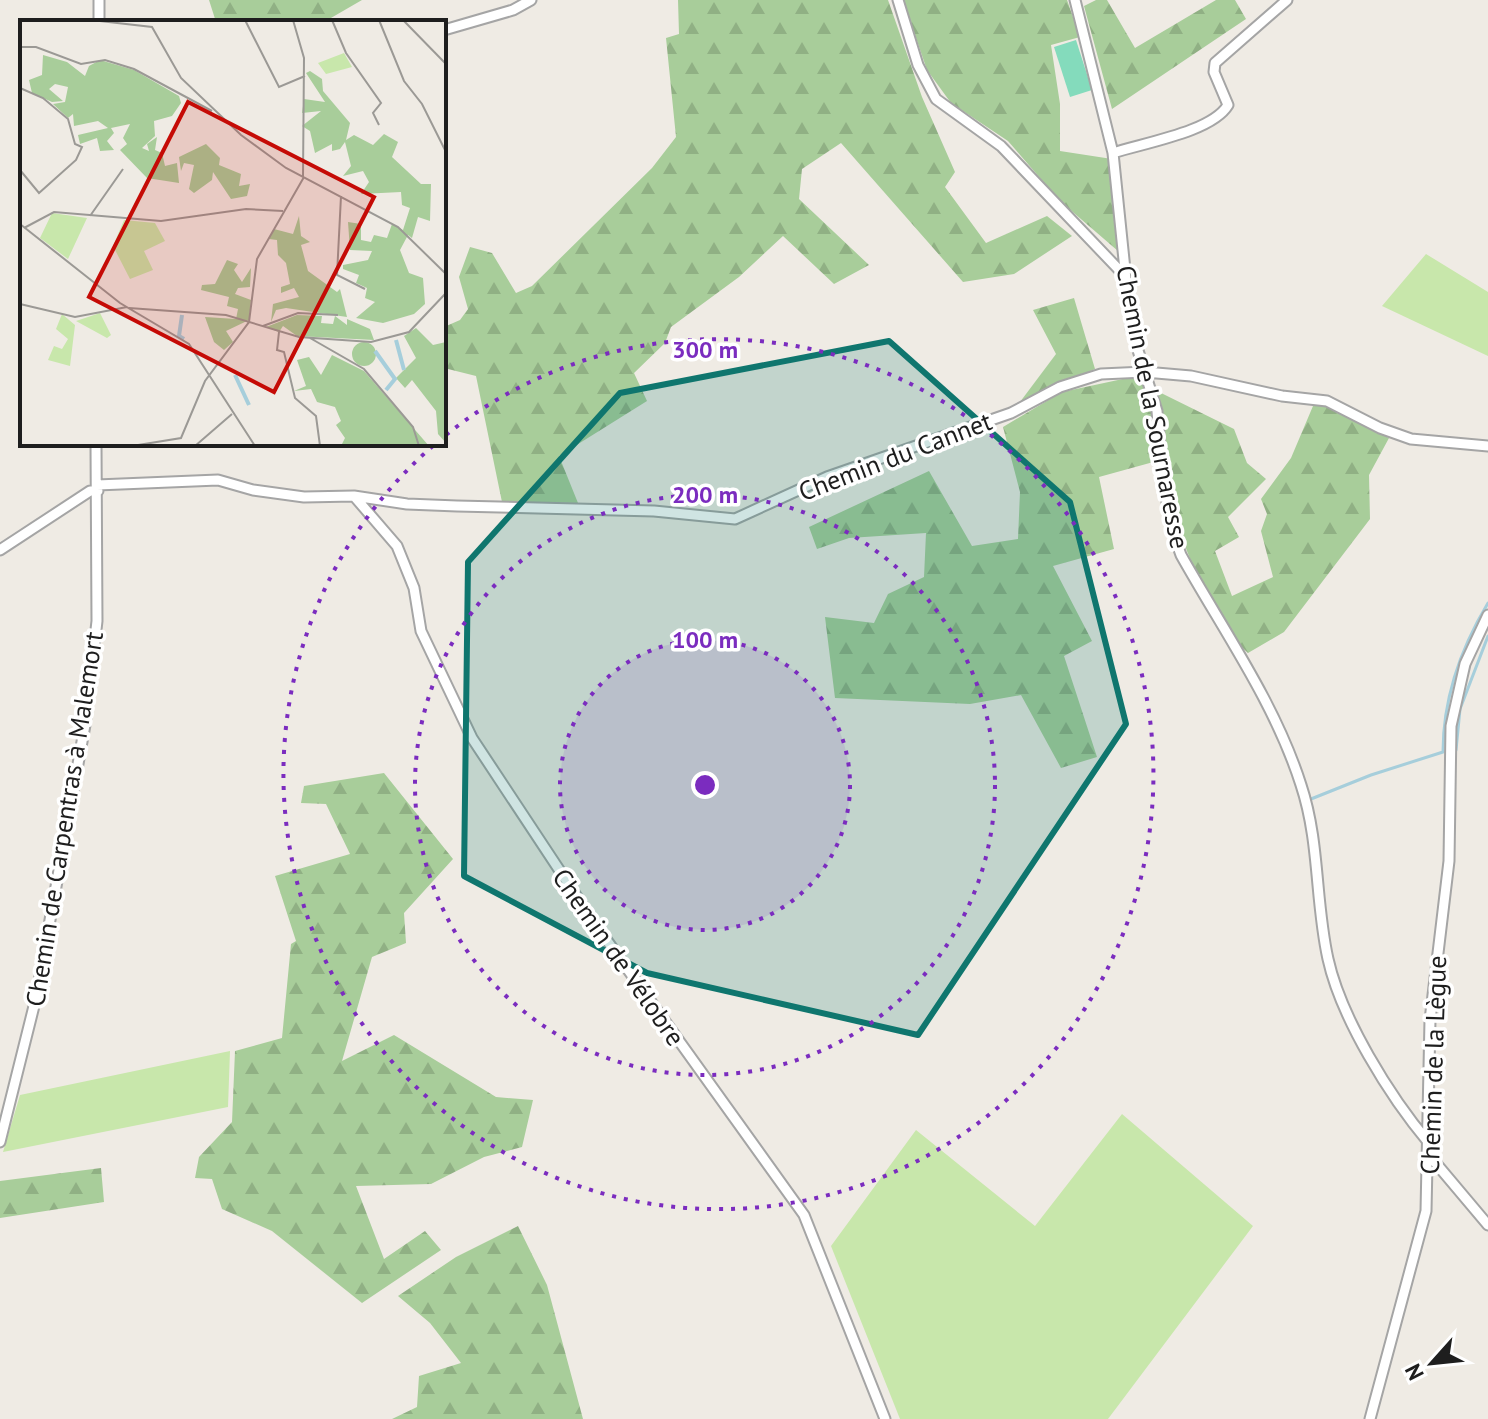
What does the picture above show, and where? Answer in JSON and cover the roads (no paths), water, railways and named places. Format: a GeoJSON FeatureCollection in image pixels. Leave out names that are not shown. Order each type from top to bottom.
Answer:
{"type":"FeatureCollection","features":[{"type":"Feature","properties":{"kind":"street"},"geometry":{"type":"LineString","coordinates":[[446,29],[513,10],[531,0]]}},
{"type":"Feature","properties":{"kind":"street"},"geometry":{"type":"LineString","coordinates":[[898,0],[918,65],[936,99],[1001,146],[1124,275]]}},
{"type":"Feature","properties":{"kind":"street","name":"Chemin de la Sournaresse"},"geometry":{"type":"LineString","coordinates":[[1075,0],[1113,153],[1131,328],[1157,411],[1172,530],[1181,555],[1279,726],[1303,789],[1316,849],[1329,961],[1340,996],[1375,1061],[1429,1143]]}},
{"type":"Feature","properties":{"kind":"street"},"geometry":{"type":"LineString","coordinates":[[1113,153],[1187,131],[1224,113],[1228,105],[1214,72],[1215,63],[1287,0]]}},
{"type":"Feature","properties":{"kind":"street","name":"Chemin du Cannet"},"geometry":{"type":"LineString","coordinates":[[98,488],[218,480],[253,490],[291,495],[354,496],[407,504],[594,508],[735,519],[827,477],[1011,413],[1060,387],[1101,374],[1145,372],[1191,376],[1282,396],[1327,401],[1380,428],[1411,439],[1488,446]]}},
{"type":"Feature","properties":{"kind":"street","name":"Chemin de Carpentras à Malemort"},"geometry":{"type":"LineString","coordinates":[[0,1142],[36,998],[85,725],[97,621],[96,446]]}},
{"type":"Feature","properties":{"kind":"street"},"geometry":{"type":"LineString","coordinates":[[0,550],[98,488]]}},
{"type":"Feature","properties":{"kind":"street","name":"Chemin de Vélobre"},"geometry":{"type":"LineString","coordinates":[[354,496],[397,546],[414,588],[421,631],[472,738],[601,933],[804,1215],[885,1419]]}},
{"type":"Feature","properties":{"kind":"street","name":"Chemin de la Lègue"},"geometry":{"type":"LineString","coordinates":[[1370,1419],[1426,1211],[1430,1020],[1449,861],[1451,726],[1465,664],[1488,615]]}},
{"type":"Feature","properties":{"kind":"street"},"geometry":{"type":"LineString","coordinates":[[1429,1155],[1488,1225]]}},
{"type":"Feature","properties":{"kind":"waterway"},"geometry":{"type":"LineString","coordinates":[[1311,799],[1371,775],[1443,752],[1446,713],[1455,675],[1488,603]]}},
{"type":"Feature","properties":{"kind":"waterway"},"geometry":{"type":"LineString","coordinates":[[1456,750],[1460,709],[1488,636]]}}]}
